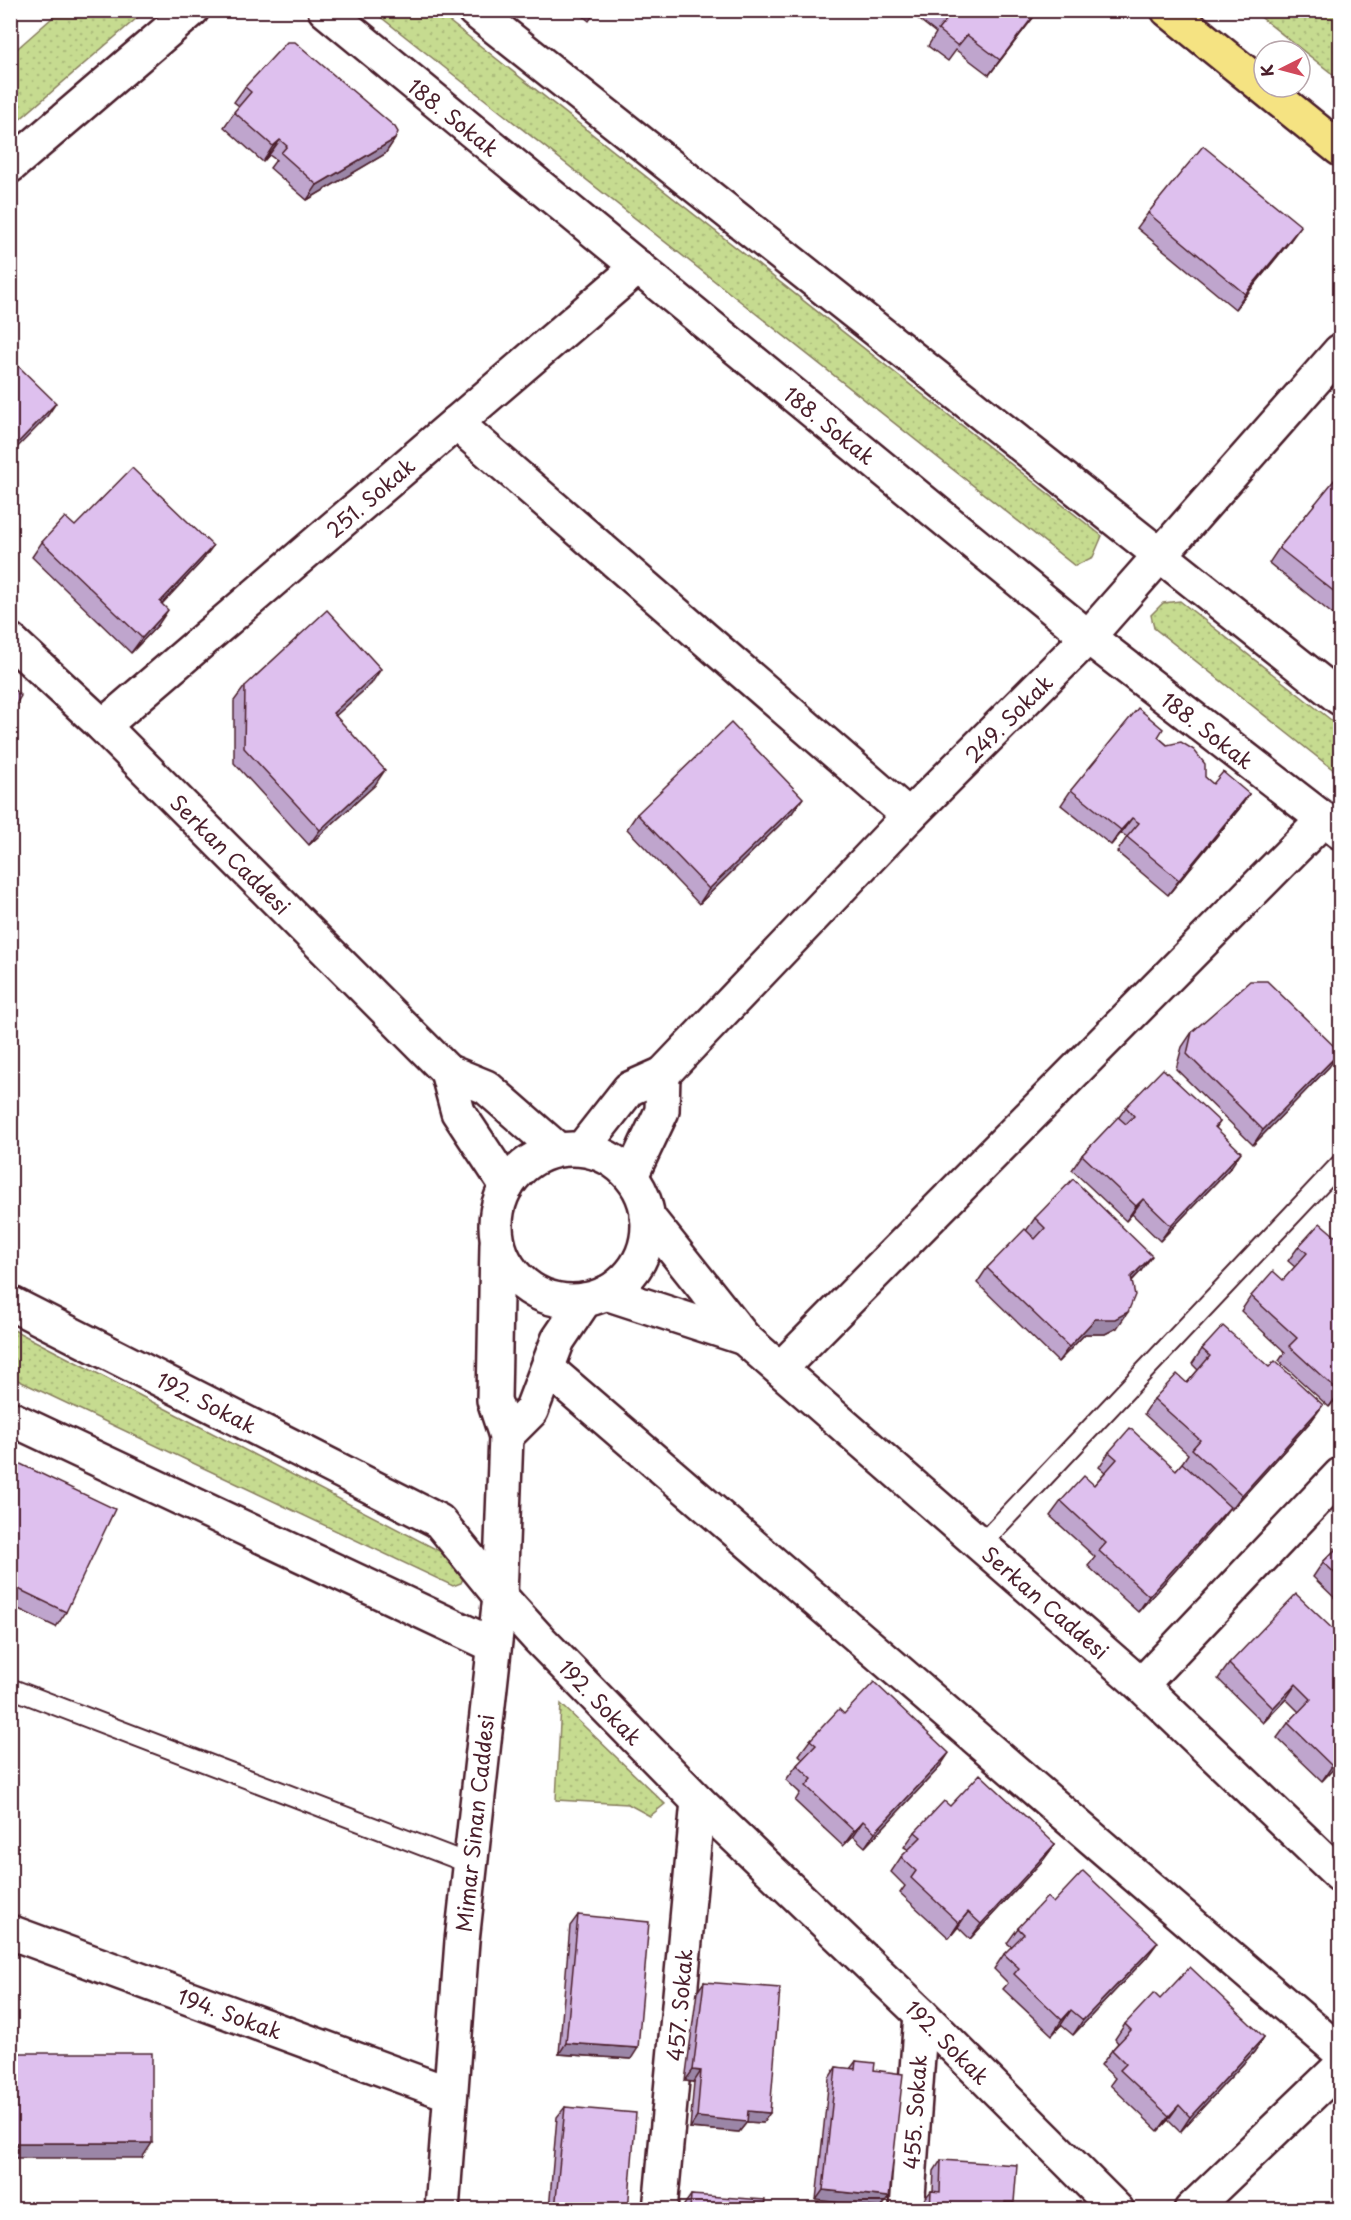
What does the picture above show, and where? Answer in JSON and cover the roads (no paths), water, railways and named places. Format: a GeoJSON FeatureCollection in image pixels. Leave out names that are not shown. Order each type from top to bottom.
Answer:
{"type":"FeatureCollection","features":[{"type":"Feature","properties":{"kind":"highway"},"geometry":{"type":"LineString","coordinates":[[1168,10],[1341,149]]}},
{"type":"Feature","properties":{"kind":"street"},"geometry":{"type":"LineString","coordinates":[[10,166],[192,10]]}},
{"type":"Feature","properties":{"kind":"street","name":"188. Sokak"},"geometry":{"type":"LineString","coordinates":[[325,10],[1088,637],[1332,826]]}},
{"type":"Feature","properties":{"kind":"street"},"geometry":{"type":"LineString","coordinates":[[474,10],[1341,698]]}},
{"type":"Feature","properties":{"kind":"street","name":"251. Sokak"},"geometry":{"type":"LineString","coordinates":[[103,726],[638,267]]}},
{"type":"Feature","properties":{"kind":"street","name":"249. Sokak"},"geometry":{"type":"LineString","coordinates":[[663,1074],[909,816],[1088,637],[1341,351]]}},
{"type":"Feature","properties":{"kind":"street"},"geometry":{"type":"LineString","coordinates":[[456,423],[909,816]]}},
{"type":"Feature","properties":{"kind":"street","name":"Serkan Caddesi"},"geometry":{"type":"LineString","coordinates":[[10,640],[103,726],[447,1071],[486,1087],[570,1149]]}},
{"type":"Feature","properties":{"kind":"street"},"geometry":{"type":"LineString","coordinates":[[780,1369],[1332,826]]}},
{"type":"Feature","properties":{"kind":"street","name":"Serkan Caddesi"},"geometry":{"type":"LineString","coordinates":[[447,1071],[458,1112],[507,1186]]}},
{"type":"Feature","properties":{"kind":"street"},"geometry":{"type":"LineString","coordinates":[[570,1149],[629,1089],[663,1074],[662,1111],[631,1176]]}},
{"type":"Feature","properties":{"kind":"street"},"geometry":{"type":"LineString","coordinates":[[506,1436],[531,1411],[558,1340],[596,1297],[625,1280],[639,1261],[646,1240],[648,1216],[642,1195],[631,1176],[611,1156],[570,1149],[534,1158],[514,1174],[501,1195],[495,1219],[497,1244],[508,1266],[522,1283],[541,1295],[562,1301],[596,1297]]}},
{"type":"Feature","properties":{"kind":"street","name":"Serkan Caddesi"},"geometry":{"type":"LineString","coordinates":[[648,1216],[744,1338],[1141,1685],[1341,1875]]}},
{"type":"Feature","properties":{"kind":"street","name":"Mimar Sinan Caddesi"},"geometry":{"type":"LineString","coordinates":[[442,2210],[470,1864],[500,1596],[506,1436],[494,1400],[497,1244]]}},
{"type":"Feature","properties":{"kind":"street","name":"Serkan Caddesi"},"geometry":{"type":"LineString","coordinates":[[596,1297],[744,1338]]}},
{"type":"Feature","properties":{"kind":"street","name":"192. Sokak"},"geometry":{"type":"LineString","coordinates":[[10,1303],[439,1521],[500,1596],[698,1801],[921,2014],[1117,2210]]}},
{"type":"Feature","properties":{"kind":"street"},"geometry":{"type":"LineString","coordinates":[[548,1369],[1341,2052]]}},
{"type":"Feature","properties":{"kind":"street"},"geometry":{"type":"LineString","coordinates":[[10,1418],[493,1645]]}},
{"type":"Feature","properties":{"kind":"street"},"geometry":{"type":"LineString","coordinates":[[1141,1685],[1341,1475]]}},
{"type":"Feature","properties":{"kind":"street","name":"457. Sokak"},"geometry":{"type":"LineString","coordinates":[[660,2210],[698,1801]]}},
{"type":"Feature","properties":{"kind":"street","name":"194. Sokak"},"geometry":{"type":"LineString","coordinates":[[10,1932],[450,2094]]}},
{"type":"Feature","properties":{"kind":"street","name":"455. Sokak"},"geometry":{"type":"LineString","coordinates":[[907,2210],[921,2014]]}},
{"type":"Feature","properties":{"kind":"street"},"geometry":{"type":"LineString","coordinates":[[1191,2210],[1341,2067]]}},
{"type":"Feature","properties":{"kind":"lane"},"geometry":{"type":"LineString","coordinates":[[981,1544],[1341,1164]]}},
{"type":"Feature","properties":{"kind":"lane"},"geometry":{"type":"LineString","coordinates":[[10,1688],[470,1864]]}}]}
